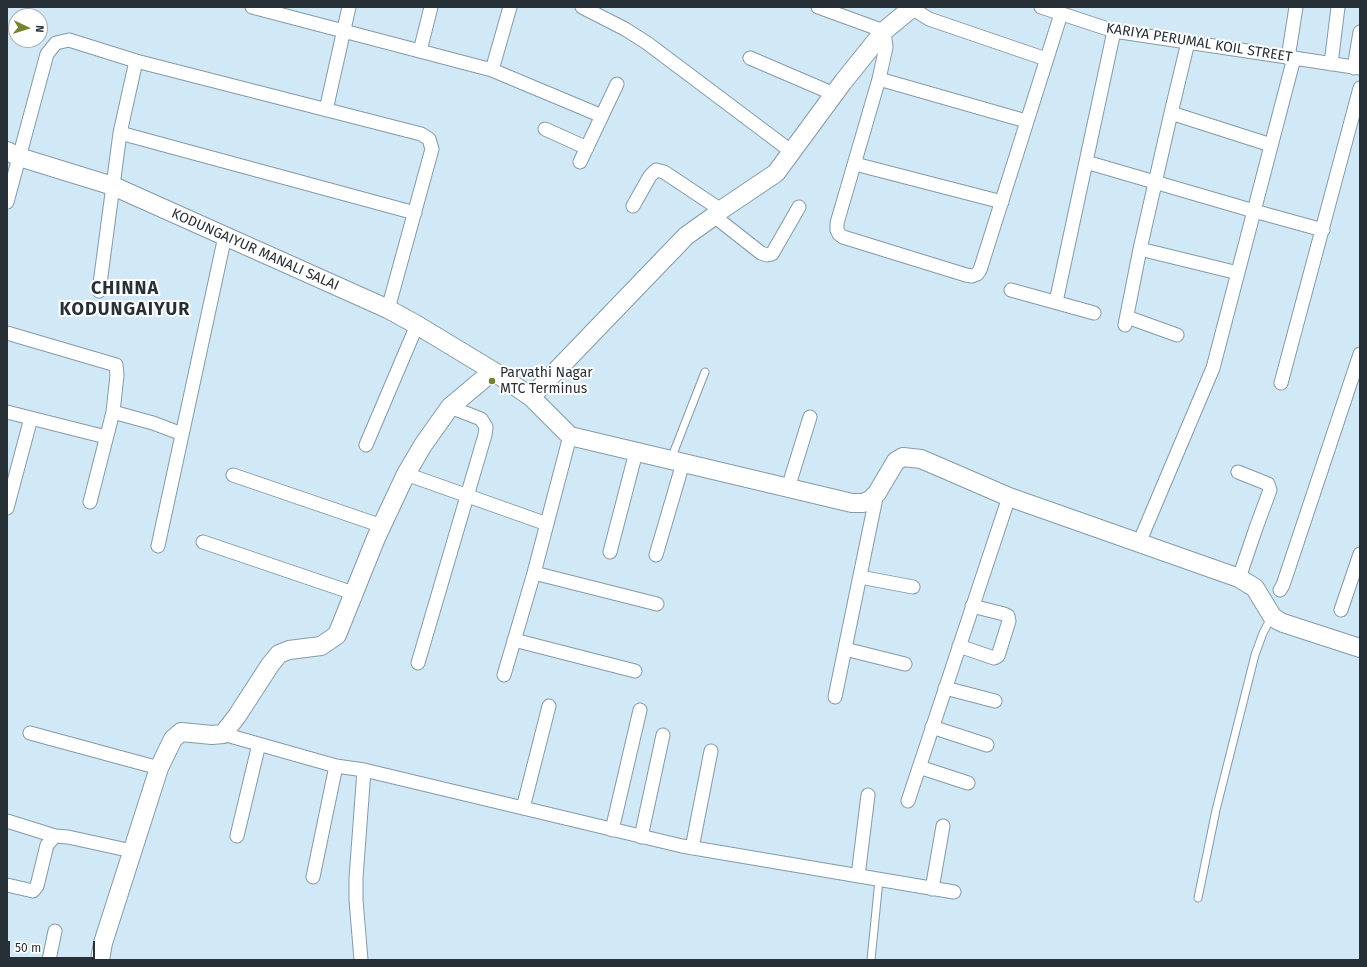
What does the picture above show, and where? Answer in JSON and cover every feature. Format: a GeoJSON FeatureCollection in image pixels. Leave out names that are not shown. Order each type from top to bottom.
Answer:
{"type":"FeatureCollection","features":[{"type":"Feature","properties":{"kind":"street"},"geometry":{"type":"LineString","coordinates":[[252,7],[267,9],[492,70],[602,116]]}},
{"type":"Feature","properties":{"kind":"street"},"geometry":{"type":"LineString","coordinates":[[326,110],[349,7]]}},
{"type":"Feature","properties":{"kind":"street"},"geometry":{"type":"LineString","coordinates":[[420,51],[432,7]]}},
{"type":"Feature","properties":{"kind":"street"},"geometry":{"type":"LineString","coordinates":[[492,70],[510,7]]}},
{"type":"Feature","properties":{"kind":"street"},"geometry":{"type":"LineString","coordinates":[[582,7],[625,29],[647,43],[792,152]]}},
{"type":"Feature","properties":{"kind":"street"},"geometry":{"type":"LineString","coordinates":[[818,7],[884,31]]}},
{"type":"Feature","properties":{"kind":"street"},"geometry":{"type":"LineString","coordinates":[[531,397],[686,236],[776,173],[834,94],[884,31],[911,7],[929,19],[1046,59]]}},
{"type":"Feature","properties":{"kind":"street","name":"KARIYA PERUMAL KOIL STREET"},"geometry":{"type":"LineString","coordinates":[[1041,7],[1114,31],[1357,68]]}},
{"type":"Feature","properties":{"kind":"street"},"geometry":{"type":"LineString","coordinates":[[1139,543],[1214,368],[1271,145],[1291,58],[1296,7]]}},
{"type":"Feature","properties":{"kind":"street"},"geometry":{"type":"LineString","coordinates":[[1331,64],[1338,7]]}},
{"type":"Feature","properties":{"kind":"street"},"geometry":{"type":"LineString","coordinates":[[884,31],[886,48],[880,79],[837,223],[837,230],[843,237],[972,276],[977,274],[980,270],[1061,14]]}},
{"type":"Feature","properties":{"kind":"street"},"geometry":{"type":"LineString","coordinates":[[1056,302],[1114,31]]}},
{"type":"Feature","properties":{"kind":"street"},"geometry":{"type":"LineString","coordinates":[[1357,68],[1360,32]]}},
{"type":"Feature","properties":{"kind":"street"},"geometry":{"type":"LineString","coordinates":[[7,202],[13,154],[47,54],[56,43],[70,40],[136,61],[422,134],[429,139],[432,149],[388,309]]}},
{"type":"Feature","properties":{"kind":"street"},"geometry":{"type":"LineString","coordinates":[[1177,335],[1126,321],[1140,249],[1188,42]]}},
{"type":"Feature","properties":{"kind":"street"},"geometry":{"type":"LineString","coordinates":[[750,58],[834,94]]}},
{"type":"Feature","properties":{"kind":"street"},"geometry":{"type":"LineString","coordinates":[[98,291],[120,133],[136,61]]}},
{"type":"Feature","properties":{"kind":"street"},"geometry":{"type":"LineString","coordinates":[[880,79],[1026,121]]}},
{"type":"Feature","properties":{"kind":"street"},"geometry":{"type":"LineString","coordinates":[[580,162],[617,84]]}},
{"type":"Feature","properties":{"kind":"street"},"geometry":{"type":"LineString","coordinates":[[1281,383],[1360,88]]}},
{"type":"Feature","properties":{"kind":"street"},"geometry":{"type":"LineString","coordinates":[[1171,113],[1271,145]]}},
{"type":"Feature","properties":{"kind":"street"},"geometry":{"type":"LineString","coordinates":[[545,129],[587,148]]}},
{"type":"Feature","properties":{"kind":"street"},"geometry":{"type":"LineString","coordinates":[[120,133],[415,213]]}},
{"type":"Feature","properties":{"kind":"street","name":"KODUNGAIYUR MANALI SALAI"},"geometry":{"type":"LineString","coordinates":[[13,154],[113,186],[388,309],[492,371],[531,397],[570,436]]}},
{"type":"Feature","properties":{"kind":"street"},"geometry":{"type":"LineString","coordinates":[[1086,162],[1254,212],[1323,230]]}},
{"type":"Feature","properties":{"kind":"street"},"geometry":{"type":"LineString","coordinates":[[855,164],[1002,202]]}},
{"type":"Feature","properties":{"kind":"street"},"geometry":{"type":"LineString","coordinates":[[633,206],[650,176],[656,170],[664,172],[718,213],[761,253],[767,255],[772,254],[799,208]]}},
{"type":"Feature","properties":{"kind":"street"},"geometry":{"type":"LineString","coordinates":[[158,546],[224,236]]}},
{"type":"Feature","properties":{"kind":"street"},"geometry":{"type":"LineString","coordinates":[[1140,249],[1238,273]]}},
{"type":"Feature","properties":{"kind":"street"},"geometry":{"type":"LineString","coordinates":[[1011,290],[1094,312]]}},
{"type":"Feature","properties":{"kind":"street"},"geometry":{"type":"LineString","coordinates":[[366,445],[417,325]]}},
{"type":"Feature","properties":{"kind":"street"},"geometry":{"type":"LineString","coordinates":[[7,333],[116,365],[118,376],[113,412],[90,502]]}},
{"type":"Feature","properties":{"kind":"street"},"geometry":{"type":"LineString","coordinates":[[1280,590],[1360,354]]}},
{"type":"Feature","properties":{"kind":"street"},"geometry":{"type":"LineString","coordinates":[[223,734],[238,716],[270,665],[279,654],[289,650],[321,646],[337,635],[382,526],[406,474],[450,407],[492,371]]}},
{"type":"Feature","properties":{"kind":"street"},"geometry":{"type":"LineString","coordinates":[[418,663],[468,496],[486,427],[481,419],[450,407]]}},
{"type":"Feature","properties":{"kind":"street"},"geometry":{"type":"LineString","coordinates":[[7,412],[106,437]]}},
{"type":"Feature","properties":{"kind":"street"},"geometry":{"type":"LineString","coordinates":[[113,412],[153,423],[182,434]]}},
{"type":"Feature","properties":{"kind":"street"},"geometry":{"type":"LineString","coordinates":[[788,488],[810,417]]}},
{"type":"Feature","properties":{"kind":"street"},"geometry":{"type":"LineString","coordinates":[[7,508],[31,418]]}},
{"type":"Feature","properties":{"kind":"street"},"geometry":{"type":"LineString","coordinates":[[504,675],[534,573],[570,436],[852,503],[870,500],[877,493],[896,461],[903,457],[921,459],[1009,497],[1239,578],[1255,588],[1272,616],[1284,623],[1360,648]]}},
{"type":"Feature","properties":{"kind":"street"},"geometry":{"type":"LineString","coordinates":[[610,552],[636,452]]}},
{"type":"Feature","properties":{"kind":"street"},"geometry":{"type":"LineString","coordinates":[[656,555],[677,461]]}},
{"type":"Feature","properties":{"kind":"street"},"geometry":{"type":"LineString","coordinates":[[1238,472],[1268,484],[1270,490],[1239,578]]}},
{"type":"Feature","properties":{"kind":"street"},"geometry":{"type":"LineString","coordinates":[[406,474],[547,524]]}},
{"type":"Feature","properties":{"kind":"street"},"geometry":{"type":"LineString","coordinates":[[233,475],[382,526]]}},
{"type":"Feature","properties":{"kind":"street"},"geometry":{"type":"LineString","coordinates":[[835,697],[877,493]]}},
{"type":"Feature","properties":{"kind":"street"},"geometry":{"type":"LineString","coordinates":[[908,801],[1009,497]]}},
{"type":"Feature","properties":{"kind":"street"},"geometry":{"type":"LineString","coordinates":[[203,542],[353,594]]}},
{"type":"Feature","properties":{"kind":"street"},"geometry":{"type":"LineString","coordinates":[[1341,610],[1360,554]]}},
{"type":"Feature","properties":{"kind":"street"},"geometry":{"type":"LineString","coordinates":[[534,573],[658,604]]}},
{"type":"Feature","properties":{"kind":"street"},"geometry":{"type":"LineString","coordinates":[[860,577],[914,587]]}},
{"type":"Feature","properties":{"kind":"street"},"geometry":{"type":"LineString","coordinates":[[959,646],[994,658],[998,656],[999,653],[1009,621],[1008,616],[972,606]]}},
{"type":"Feature","properties":{"kind":"street"},"geometry":{"type":"LineString","coordinates":[[514,640],[635,671]]}},
{"type":"Feature","properties":{"kind":"street"},"geometry":{"type":"LineString","coordinates":[[845,649],[905,664]]}},
{"type":"Feature","properties":{"kind":"street"},"geometry":{"type":"LineString","coordinates":[[945,688],[995,701]]}},
{"type":"Feature","properties":{"kind":"street"},"geometry":{"type":"LineString","coordinates":[[522,808],[549,706]]}},
{"type":"Feature","properties":{"kind":"street"},"geometry":{"type":"LineString","coordinates":[[612,830],[640,710]]}},
{"type":"Feature","properties":{"kind":"street"},"geometry":{"type":"LineString","coordinates":[[932,727],[987,745]]}},
{"type":"Feature","properties":{"kind":"street"},"geometry":{"type":"LineString","coordinates":[[100,960],[103,943],[159,768],[173,739],[181,732],[212,736],[223,734],[336,766],[364,770],[692,848],[954,892]]}},
{"type":"Feature","properties":{"kind":"street"},"geometry":{"type":"LineString","coordinates":[[30,733],[159,768]]}},
{"type":"Feature","properties":{"kind":"street"},"geometry":{"type":"LineString","coordinates":[[641,837],[663,735]]}},
{"type":"Feature","properties":{"kind":"street"},"geometry":{"type":"LineString","coordinates":[[237,836],[259,744]]}},
{"type":"Feature","properties":{"kind":"street"},"geometry":{"type":"LineString","coordinates":[[692,848],[711,751]]}},
{"type":"Feature","properties":{"kind":"street"},"geometry":{"type":"LineString","coordinates":[[314,877],[336,766]]}},
{"type":"Feature","properties":{"kind":"street"},"geometry":{"type":"LineString","coordinates":[[919,767],[968,782]]}},
{"type":"Feature","properties":{"kind":"street"},"geometry":{"type":"LineString","coordinates":[[361,960],[356,900],[356,878],[364,770]]}},
{"type":"Feature","properties":{"kind":"street"},"geometry":{"type":"LineString","coordinates":[[858,876],[868,795]]}},
{"type":"Feature","properties":{"kind":"street"},"geometry":{"type":"LineString","coordinates":[[7,820],[55,836],[68,837],[132,851]]}},
{"type":"Feature","properties":{"kind":"street"},"geometry":{"type":"LineString","coordinates":[[932,888],[942,826]]}},
{"type":"Feature","properties":{"kind":"street"},"geometry":{"type":"LineString","coordinates":[[7,885],[33,891],[37,886],[47,845],[55,836]]}},
{"type":"Feature","properties":{"kind":"street"},"geometry":{"type":"LineString","coordinates":[[49,960],[54,931]]}},
{"type":"Feature","properties":{"kind":"lane"},"geometry":{"type":"LineString","coordinates":[[677,461],[705,372]]}},
{"type":"Feature","properties":{"kind":"lane"},"geometry":{"type":"LineString","coordinates":[[1198,898],[1216,810],[1255,655],[1263,633],[1272,616]]}},
{"type":"Feature","properties":{"kind":"lane"},"geometry":{"type":"LineString","coordinates":[[871,960],[880,880]]}},
{"type":"Feature","properties":{"kind":"place","name":"Parvathi Nagar MTC Terminus"},"geometry":{"type":"Point","coordinates":[492,381]}},
{"type":"Feature","properties":{"kind":"district","name":"CHINNA KODUNGAIYUR"},"geometry":{"type":"Point","coordinates":[125,299]}}]}
